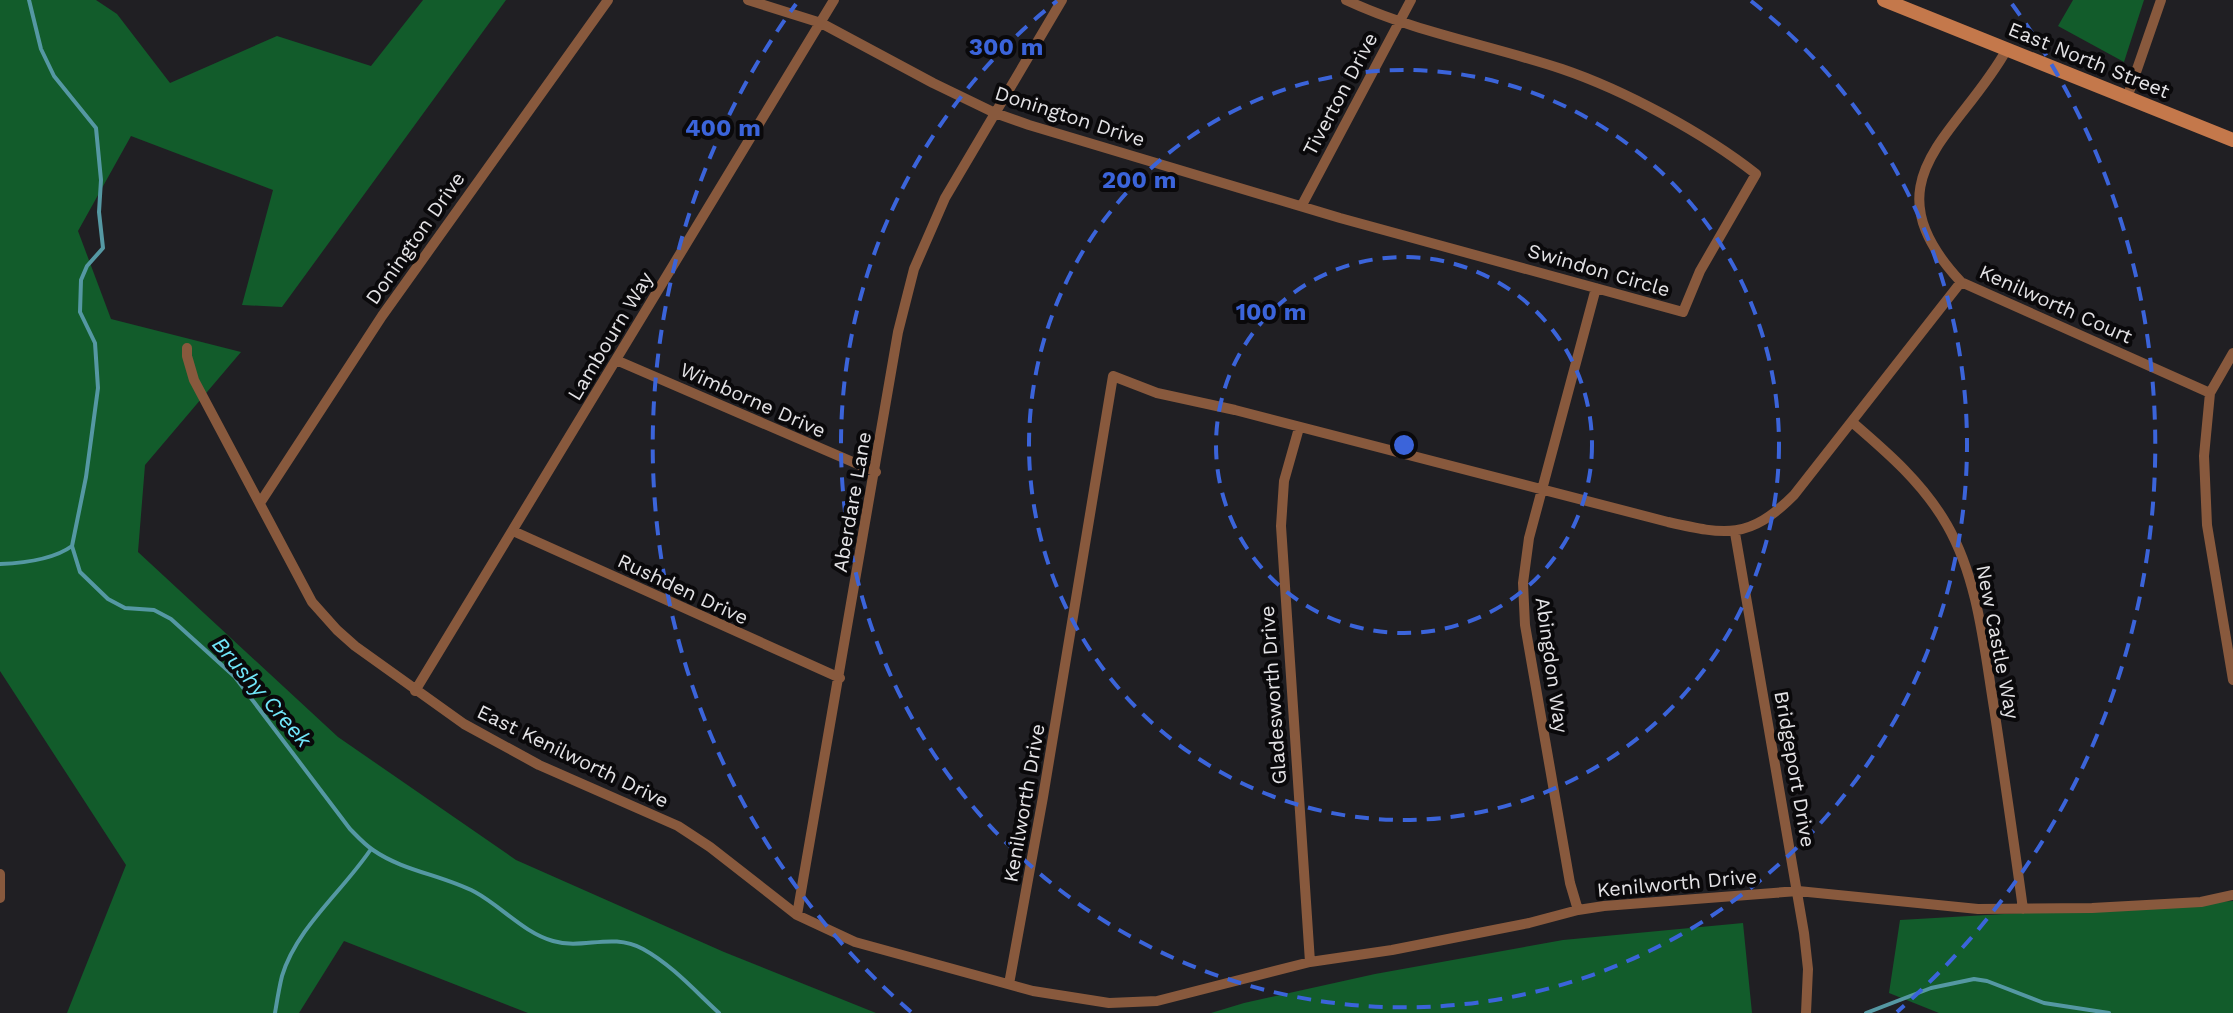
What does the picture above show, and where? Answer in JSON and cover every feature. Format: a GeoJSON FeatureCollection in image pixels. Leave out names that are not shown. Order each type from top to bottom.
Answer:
{"type":"FeatureCollection","features":[{"type":"Feature","properties":{"kind":"main road","name":"East North Street"},"geometry":{"type":"LineString","coordinates":[[1884,0],[2233,140]]}},
{"type":"Feature","properties":{"kind":"street","name":"Donington Drive"},"geometry":{"type":"LineString","coordinates":[[260,503],[390,304],[608,0]]}},
{"type":"Feature","properties":{"kind":"street","name":"Donington Drive"},"geometry":{"type":"LineString","coordinates":[[748,0],[821,23],[995,113],[1302,205]]}},
{"type":"Feature","properties":{"kind":"street","name":"Lambourn Way"},"geometry":{"type":"LineString","coordinates":[[415,691],[834,0]]}},
{"type":"Feature","properties":{"kind":"street","name":"Aberdare Lane"},"geometry":{"type":"LineString","coordinates":[[797,915],[898,332],[914,269],[945,198],[1062,0]]}},
{"type":"Feature","properties":{"kind":"street"},"geometry":{"type":"LineString","coordinates":[[1346,0],[1399,22]]}},
{"type":"Feature","properties":{"kind":"street","name":"Tiverton Drive"},"geometry":{"type":"LineString","coordinates":[[1302,205],[1411,0]]}},
{"type":"Feature","properties":{"kind":"street"},"geometry":{"type":"LineString","coordinates":[[2127,98],[2161,0]]}},
{"type":"Feature","properties":{"kind":"street","name":"Swindon Circle"},"geometry":{"type":"LineString","coordinates":[[1302,205],[1683,312],[1700,271],[1756,174],[1736,158],[1602,84],[1399,22]]}},
{"type":"Feature","properties":{"kind":"street","name":"Kenilworth Court"},"geometry":{"type":"LineString","coordinates":[[2007,49],[1991,78],[1929,159],[1919,187],[1919,209],[1927,234],[1941,258],[1961,282],[2210,393]]}},
{"type":"Feature","properties":{"kind":"street"},"geometry":{"type":"LineString","coordinates":[[1735,533],[1773,514],[1786,503],[1961,282]]}},
{"type":"Feature","properties":{"kind":"street","name":"Abingdon Way"},"geometry":{"type":"LineString","coordinates":[[1578,910],[1565,856],[1524,612],[1525,562],[1596,288]]}},
{"type":"Feature","properties":{"kind":"street","name":"East Kenilworth Drive"},"geometry":{"type":"LineString","coordinates":[[187,348],[194,379],[304,588],[321,614],[355,646],[415,691],[507,749],[678,826],[797,915],[855,942],[1009,984]]}},
{"type":"Feature","properties":{"kind":"street"},"geometry":{"type":"LineString","coordinates":[[2233,353],[2210,393],[2204,456],[2207,525],[2233,680]]}},
{"type":"Feature","properties":{"kind":"street","name":"Wimborne Drive"},"geometry":{"type":"LineString","coordinates":[[616,360],[876,472]]}},
{"type":"Feature","properties":{"kind":"street","name":"Kenilworth Drive"},"geometry":{"type":"LineString","coordinates":[[1735,533],[1709,532],[1542,491],[1157,393],[1113,376],[1009,984],[1066,998],[1139,1003],[1170,999],[1310,962],[1392,950],[1529,923],[1578,910],[1798,891],[1978,909],[2201,902],[2233,895]]}},
{"type":"Feature","properties":{"kind":"street","name":"New Castle Way"},"geometry":{"type":"LineString","coordinates":[[1852,422],[1921,487],[1947,525],[1965,564],[1989,679],[2023,909]]}},
{"type":"Feature","properties":{"kind":"street","name":"Gladesworth Drive"},"geometry":{"type":"LineString","coordinates":[[1299,428],[1284,481],[1281,526],[1310,962]]}},
{"type":"Feature","properties":{"kind":"street","name":"Rushden Drive"},"geometry":{"type":"LineString","coordinates":[[513,531],[840,678]]}},
{"type":"Feature","properties":{"kind":"street","name":"Bridgeport Drive"},"geometry":{"type":"LineString","coordinates":[[1735,533],[1798,891],[1808,969],[1806,1013]]}},
{"type":"Feature","properties":{"kind":"street"},"geometry":{"type":"LineString","coordinates":[[0,874],[0,898]]}},
{"type":"Feature","properties":{"kind":"green space"},"geometry":{"type":"Polygon","coordinates":[[[0,0],[96,0],[117,14],[170,83],[277,36],[371,66],[423,0],[506,0],[282,307],[242,305],[273,190],[131,136],[78,231],[111,319],[241,352],[145,465],[138,552],[338,737],[516,860],[724,952],[876,1013],[528,1013],[344,941],[299,1013],[67,1013],[126,865],[0,671],[0,0]]]}},
{"type":"Feature","properties":{"kind":"green space"},"geometry":{"type":"Polygon","coordinates":[[[2073,0],[2144,0],[2124,62],[2058,26],[2073,0]]]}},
{"type":"Feature","properties":{"kind":"green space"},"geometry":{"type":"Polygon","coordinates":[[[2233,901],[2233,1013],[1939,1013],[1889,993],[1900,920],[2233,901]]]}},
{"type":"Feature","properties":{"kind":"green space"},"geometry":{"type":"Polygon","coordinates":[[[1743,923],[1752,1013],[1211,1013],[1375,974],[1563,940],[1743,923]]]}},
{"type":"Feature","properties":{"kind":"waterway","name":"Brushy Creek"},"geometry":{"type":"LineString","coordinates":[[29,0],[41,49],[54,76],[96,128],[101,180],[99,212],[103,248],[87,266],[81,280],[80,312],[95,343],[98,388],[86,477],[72,546],[80,572],[108,599],[125,608],[154,610],[171,619],[235,677],[350,829],[373,850],[397,863],[475,892],[542,937],[576,944],[620,942],[643,949],[673,970],[719,1013]]}},
{"type":"Feature","properties":{"kind":"waterway"},"geometry":{"type":"LineString","coordinates":[[0,564],[47,558],[72,546]]}},
{"type":"Feature","properties":{"kind":"waterway"},"geometry":{"type":"LineString","coordinates":[[275,1013],[282,976],[298,941],[371,849]]}},
{"type":"Feature","properties":{"kind":"waterway","name":"Brushy Creek"},"geometry":{"type":"LineString","coordinates":[[1866,1013],[1931,988],[1974,979],[2044,1003],[2109,1013]]}}]}
